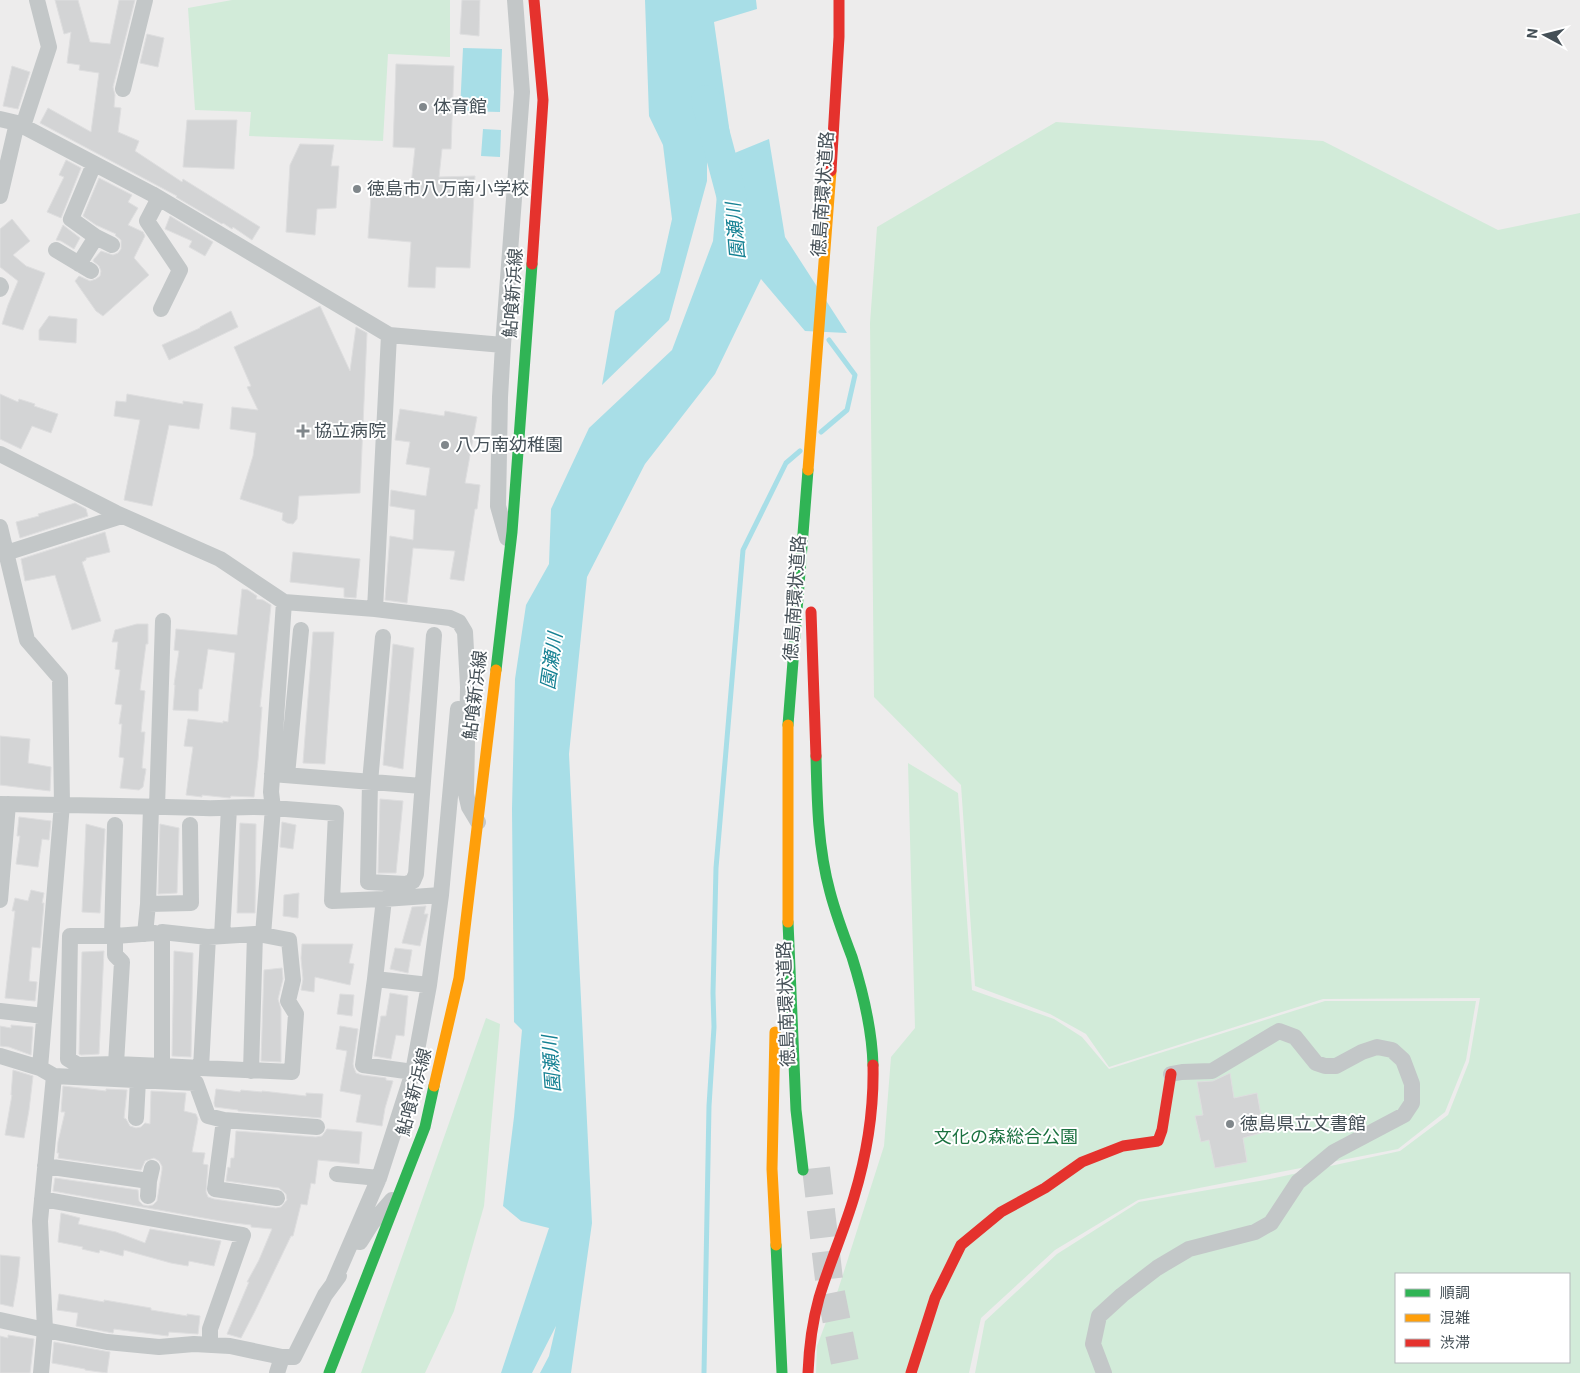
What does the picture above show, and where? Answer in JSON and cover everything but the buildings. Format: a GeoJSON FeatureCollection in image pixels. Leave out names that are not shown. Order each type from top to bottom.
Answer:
{"type":"FeatureCollection","features":[{"type":"Feature","properties":{"kind":"main road","name":"鮎喰新浜線"},"geometry":{"type":"LineString","coordinates":[[329,1373],[425,1127],[459,978],[510,550],[538,189],[542,110],[534,0]]}},
{"type":"Feature","properties":{"kind":"main road","name":"徳島南環状道路"},"geometry":{"type":"LineString","coordinates":[[802,1170],[796,1110],[789,964],[787,887],[788,716],[826,248],[839,36],[839,0]]}},
{"type":"Feature","properties":{"kind":"main road","name":"徳島南環状道路"},"geometry":{"type":"LineString","coordinates":[[841,188],[845,129]]}},
{"type":"Feature","properties":{"kind":"main road","name":"徳島南環状道路"},"geometry":{"type":"LineString","coordinates":[[804,742],[812,607],[817,792],[825,868],[831,898],[855,967],[869,1018],[873,1078],[868,1131],[858,1182],[849,1214],[832,1256],[815,1313],[808,1373]]}},
{"type":"Feature","properties":{"kind":"main road"},"geometry":{"type":"LineString","coordinates":[[777,937],[788,716]]}},
{"type":"Feature","properties":{"kind":"main road","name":"徳島南環状道路"},"geometry":{"type":"LineString","coordinates":[[801,964],[805,1058]]}},
{"type":"Feature","properties":{"kind":"main road"},"geometry":{"type":"LineString","coordinates":[[776,1021],[772,1169],[782,1373]]}},
{"type":"Feature","properties":{"kind":"main road"},"geometry":{"type":"LineString","coordinates":[[911,1373],[935,1298],[961,1245],[1000,1212],[1045,1188],[1082,1162],[1123,1146],[1158,1141],[1162,1130],[1171,1074]]}},
{"type":"Feature","properties":{"kind":"street"},"geometry":{"type":"LineString","coordinates":[[0,196],[20,125],[49,47],[37,0]]}},
{"type":"Feature","properties":{"kind":"street"},"geometry":{"type":"LineString","coordinates":[[123,89],[145,0]]}},
{"type":"Feature","properties":{"kind":"street"},"geometry":{"type":"LineString","coordinates":[[510,550],[498,506],[500,397],[522,92],[515,0]]}},
{"type":"Feature","properties":{"kind":"street"},"geometry":{"type":"LineString","coordinates":[[0,119],[20,125],[159,198],[389,335],[504,345]]}},
{"type":"Feature","properties":{"kind":"street"},"geometry":{"type":"LineString","coordinates":[[94,164],[71,219],[96,237],[112,245]]}},
{"type":"Feature","properties":{"kind":"street"},"geometry":{"type":"LineString","coordinates":[[159,198],[147,221],[180,270],[161,309]]}},
{"type":"Feature","properties":{"kind":"street"},"geometry":{"type":"LineString","coordinates":[[56,250],[85,267],[96,237]]}},
{"type":"Feature","properties":{"kind":"street"},"geometry":{"type":"LineString","coordinates":[[375,609],[389,335]]}},
{"type":"Feature","properties":{"kind":"street"},"geometry":{"type":"LineString","coordinates":[[0,454],[122,516],[220,559],[284,602],[375,609],[450,618],[459,622],[465,632],[468,686],[466,794],[469,807],[478,822]]}},
{"type":"Feature","properties":{"kind":"street"},"geometry":{"type":"LineString","coordinates":[[6,553],[122,516]]}},
{"type":"Feature","properties":{"kind":"street"},"geometry":{"type":"LineString","coordinates":[[0,527],[26,640],[60,678],[62,804],[44,1016],[47,1072],[46,1166],[40,1221],[45,1330],[42,1373]]}},
{"type":"Feature","properties":{"kind":"street"},"geometry":{"type":"LineString","coordinates":[[280,775],[284,602]]}},
{"type":"Feature","properties":{"kind":"street"},"geometry":{"type":"LineString","coordinates":[[145,934],[154,807],[163,621]]}},
{"type":"Feature","properties":{"kind":"street"},"geometry":{"type":"LineString","coordinates":[[250,1071],[259,935],[272,808],[271,792],[280,775],[301,630]]}},
{"type":"Feature","properties":{"kind":"street"},"geometry":{"type":"LineString","coordinates":[[333,1284],[379,1178],[413,1072],[429,985],[441,895],[465,632]]}},
{"type":"Feature","properties":{"kind":"street"},"geometry":{"type":"LineString","coordinates":[[383,637],[370,782],[368,882],[406,884],[412,881],[416,874],[434,635]]}},
{"type":"Feature","properties":{"kind":"street"},"geometry":{"type":"LineString","coordinates":[[280,775],[422,786]]}},
{"type":"Feature","properties":{"kind":"street"},"geometry":{"type":"LineString","coordinates":[[0,900],[4,804],[229,808],[263,806],[336,813],[332,901],[441,895]]}},
{"type":"Feature","properties":{"kind":"street"},"geometry":{"type":"LineString","coordinates":[[201,1068],[229,808]]}},
{"type":"Feature","properties":{"kind":"street"},"geometry":{"type":"LineString","coordinates":[[115,825],[115,956],[122,962],[116,1064]]}},
{"type":"Feature","properties":{"kind":"street"},"geometry":{"type":"LineString","coordinates":[[148,904],[191,903],[190,825]]}},
{"type":"Feature","properties":{"kind":"street"},"geometry":{"type":"LineString","coordinates":[[384,899],[363,1065],[413,1072]]}},
{"type":"Feature","properties":{"kind":"street"},"geometry":{"type":"LineString","coordinates":[[162,932],[162,1066]]}},
{"type":"Feature","properties":{"kind":"street"},"geometry":{"type":"LineString","coordinates":[[162,932],[215,937],[259,935],[289,940],[293,980],[288,1001],[296,1014],[292,1072],[116,1064],[78,1065],[68,1059],[70,936],[114,936],[162,932]]}},
{"type":"Feature","properties":{"kind":"street"},"geometry":{"type":"LineString","coordinates":[[375,979],[429,985]]}},
{"type":"Feature","properties":{"kind":"street"},"geometry":{"type":"LineString","coordinates":[[0,1011],[44,1016]]}},
{"type":"Feature","properties":{"kind":"street"},"geometry":{"type":"LineString","coordinates":[[1104,1373],[1093,1344],[1100,1316],[1122,1295],[1157,1268],[1189,1250],[1255,1232],[1271,1223],[1298,1182],[1334,1152],[1404,1115],[1412,1103],[1412,1084],[1407,1070],[1403,1060],[1392,1050],[1377,1047],[1362,1052],[1336,1066],[1325,1066],[1316,1063],[1295,1037],[1279,1031],[1212,1071],[1171,1074]]}},
{"type":"Feature","properties":{"kind":"street"},"geometry":{"type":"LineString","coordinates":[[0,1056],[47,1072],[196,1083],[208,1116],[224,1120],[317,1127]]}},
{"type":"Feature","properties":{"kind":"street"},"geometry":{"type":"LineString","coordinates":[[136,1118],[138,1080]]}},
{"type":"Feature","properties":{"kind":"street"},"geometry":{"type":"LineString","coordinates":[[224,1120],[214,1189],[277,1198]]}},
{"type":"Feature","properties":{"kind":"street"},"geometry":{"type":"LineString","coordinates":[[46,1166],[150,1182]]}},
{"type":"Feature","properties":{"kind":"street"},"geometry":{"type":"LineString","coordinates":[[338,1174],[379,1178]]}},
{"type":"Feature","properties":{"kind":"street"},"geometry":{"type":"LineString","coordinates":[[0,1320],[107,1342],[159,1347],[194,1344],[230,1346],[282,1357],[294,1357],[325,1295],[372,1223],[401,1189]]}},
{"type":"Feature","properties":{"kind":"street"},"geometry":{"type":"LineString","coordinates":[[42,1199],[243,1235],[210,1329],[210,1345]]}},
{"type":"Feature","properties":{"kind":"street"},"geometry":{"type":"LineString","coordinates":[[277,1373],[282,1357]]}},
{"type":"Feature","properties":{"kind":"green space"},"geometry":{"type":"Polygon","coordinates":[[[232,0],[450,0],[450,57],[388,54],[383,141],[249,136],[251,112],[195,110],[188,8],[232,0]]]}},
{"type":"Feature","properties":{"kind":"green space"},"geometry":{"type":"Polygon","coordinates":[[[1056,122],[1323,141],[1498,230],[1580,213],[1580,1373],[975,1373],[985,1321],[1057,1254],[1139,1202],[1265,1180],[1400,1151],[1448,1115],[1469,1062],[1480,998],[1323,999],[1109,1067],[1086,1034],[1050,1014],[975,986],[961,785],[874,697],[870,323],[877,227],[1056,122]]]}},
{"type":"Feature","properties":{"kind":"green space","name":"文化の森総合公園"},"geometry":{"type":"Polygon","coordinates":[[[908,763],[958,793],[972,990],[1054,1019],[1082,1037],[1109,1069],[1325,1001],[1476,1001],[1466,1060],[1445,1112],[1398,1149],[1138,1200],[1055,1250],[981,1318],[969,1373],[816,1373],[817,1346],[838,1290],[884,1146],[891,1057],[915,1028],[908,763]]]}},
{"type":"Feature","properties":{"kind":"green space"},"geometry":{"type":"Polygon","coordinates":[[[486,1018],[500,1024],[484,1206],[454,1311],[425,1373],[361,1373],[486,1018]]]}},
{"type":"Feature","properties":{"kind":"water"},"geometry":{"type":"Polygon","coordinates":[[[645,0],[756,0],[757,9],[714,22],[730,134],[707,145],[707,181],[669,320],[602,385],[615,311],[660,273],[672,219],[663,145],[649,116],[645,0]]]}},
{"type":"Feature","properties":{"kind":"water"},"geometry":{"type":"Polygon","coordinates":[[[463,48],[502,49],[500,112],[460,111],[463,48]]]}},
{"type":"Feature","properties":{"kind":"water"},"geometry":{"type":"Polygon","coordinates":[[[483,129],[501,130],[500,157],[481,156],[483,129]]]}},
{"type":"Feature","properties":{"kind":"water"},"geometry":{"type":"Polygon","coordinates":[[[769,139],[785,237],[847,333],[805,331],[761,279],[715,374],[645,464],[587,577],[569,754],[592,1223],[571,1373],[540,1373],[549,1356],[556,1326],[532,1373],[501,1373],[549,1228],[521,1221],[503,1206],[522,1030],[514,1022],[512,809],[515,679],[526,605],[549,564],[551,509],[589,428],[672,350],[713,241],[720,159],[769,139]]]}},
{"type":"Feature","properties":{"kind":"waterway","name":"園瀬川"},"geometry":{"type":"LineString","coordinates":[[706,100],[732,198]]}},
{"type":"Feature","properties":{"kind":"waterway"},"geometry":{"type":"LineString","coordinates":[[821,432],[847,410],[855,375],[829,340]]}},
{"type":"Feature","properties":{"kind":"waterway"},"geometry":{"type":"LineString","coordinates":[[704,1373],[709,1106],[714,1027],[716,868],[743,550],[786,463],[800,451]]}},
{"type":"Feature","properties":{"kind":"tunnel"},"geometry":{"type":"LineString","coordinates":[[816,1168],[830,1288],[847,1373]]}},
{"type":"Feature","properties":{"kind":"traffic: fast"},"geometry":{"type":"LineString","coordinates":[[496,670],[512,532],[532,264]]}},
{"type":"Feature","properties":{"kind":"traffic: fast"},"geometry":{"type":"LineString","coordinates":[[788,725],[808,470]]}},
{"type":"Feature","properties":{"kind":"traffic: fast"},"geometry":{"type":"LineString","coordinates":[[816,756],[818,808],[823,859],[832,901],[852,957],[863,997],[869,1024],[873,1065]]}},
{"type":"Feature","properties":{"kind":"traffic: fast"},"geometry":{"type":"LineString","coordinates":[[788,922],[796,1110],[803,1170]]}},
{"type":"Feature","properties":{"kind":"traffic: fast"},"geometry":{"type":"LineString","coordinates":[[329,1373],[425,1127],[434,1086]]}},
{"type":"Feature","properties":{"kind":"traffic: fast"},"geometry":{"type":"LineString","coordinates":[[776,1245],[782,1373]]}},
{"type":"Feature","properties":{"kind":"traffic: slow"},"geometry":{"type":"LineString","coordinates":[[808,470],[831,171]]}},
{"type":"Feature","properties":{"kind":"traffic: slow"},"geometry":{"type":"LineString","coordinates":[[434,1086],[459,978],[496,670]]}},
{"type":"Feature","properties":{"kind":"traffic: slow"},"geometry":{"type":"LineString","coordinates":[[788,725],[788,922]]}},
{"type":"Feature","properties":{"kind":"traffic: slow"},"geometry":{"type":"LineString","coordinates":[[775,1032],[772,1169],[776,1245]]}},
{"type":"Feature","properties":{"kind":"traffic: jam"},"geometry":{"type":"LineString","coordinates":[[532,264],[543,100],[534,0]]}},
{"type":"Feature","properties":{"kind":"traffic: jam"},"geometry":{"type":"LineString","coordinates":[[831,171],[839,37],[839,0]]}},
{"type":"Feature","properties":{"kind":"traffic: jam"},"geometry":{"type":"LineString","coordinates":[[811,612],[816,756]]}},
{"type":"Feature","properties":{"kind":"traffic: jam"},"geometry":{"type":"LineString","coordinates":[[808,1373],[811,1335],[819,1298],[850,1210],[863,1165],[871,1115],[873,1065]]}},
{"type":"Feature","properties":{"kind":"traffic: jam"},"geometry":{"type":"LineString","coordinates":[[911,1373],[935,1298],[961,1245],[1001,1212],[1045,1188],[1082,1162],[1123,1146],[1158,1141],[1162,1130],[1171,1074]]}},
{"type":"Feature","properties":{"kind":"place","name":"体育館"},"geometry":{"type":"Point","coordinates":[423,107]}},
{"type":"Feature","properties":{"kind":"place","name":"徳島市八万南小学校"},"geometry":{"type":"Point","coordinates":[357,189]}},
{"type":"Feature","properties":{"kind":"place","name":"協立病院"},"geometry":{"type":"Point","coordinates":[303,431]}},
{"type":"Feature","properties":{"kind":"place","name":"八万南幼稚園"},"geometry":{"type":"Point","coordinates":[445,445]}},
{"type":"Feature","properties":{"kind":"place","name":"徳島県立文書館"},"geometry":{"type":"Point","coordinates":[1230,1124]}}]}
